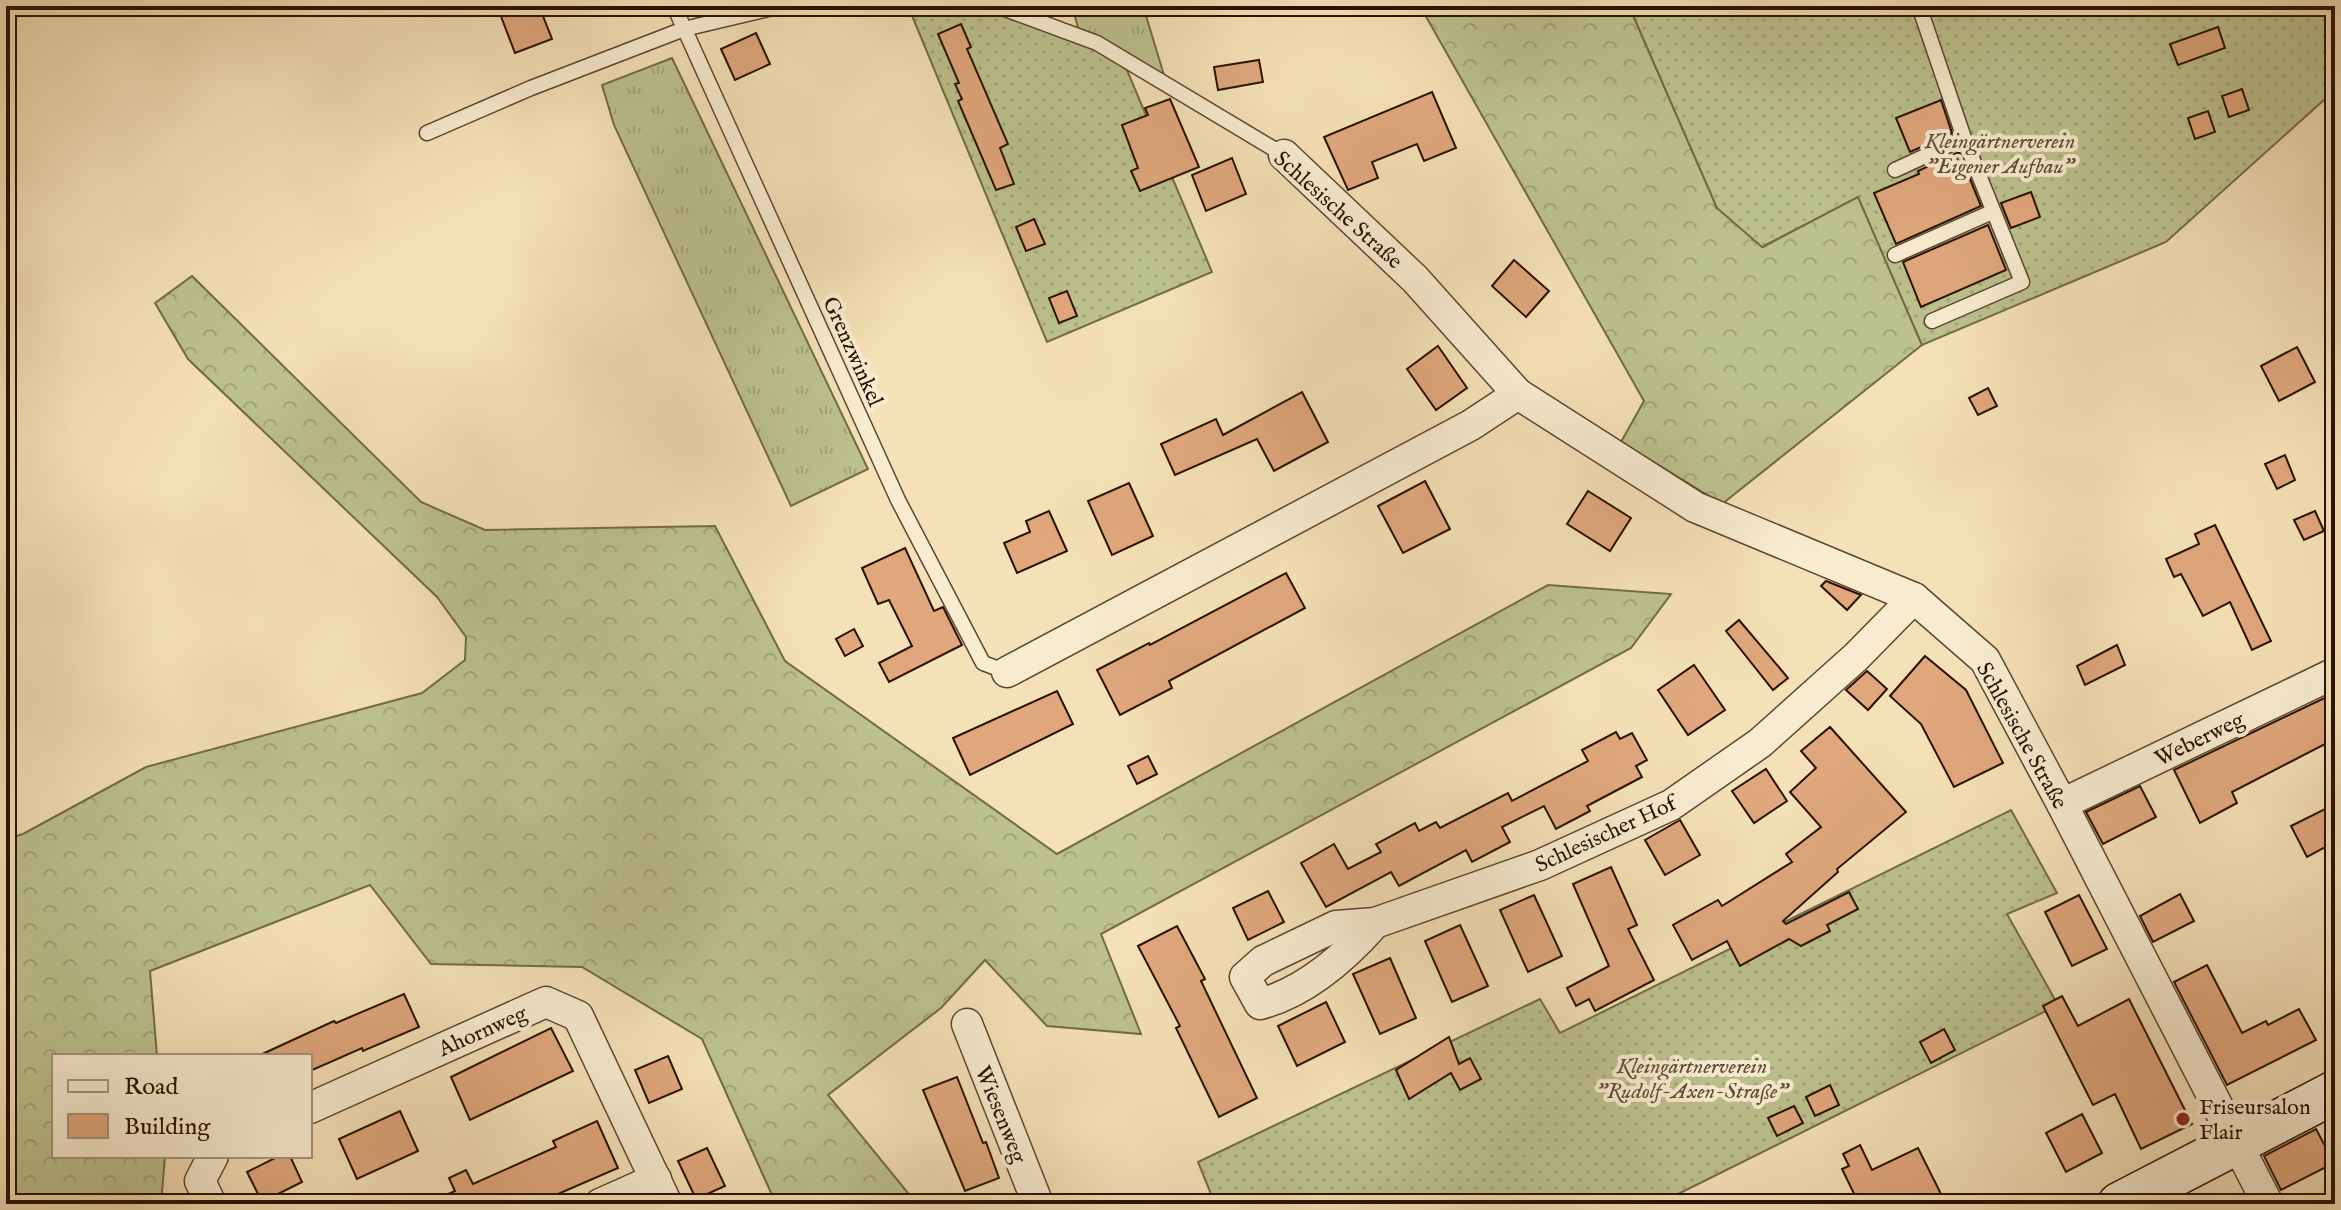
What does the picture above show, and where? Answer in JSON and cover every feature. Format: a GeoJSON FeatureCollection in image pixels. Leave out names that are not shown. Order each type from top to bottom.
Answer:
{"type":"FeatureCollection","features":[{"type":"Feature","properties":{"kind":"main road"},"geometry":{"type":"LineString","coordinates":[[2119,1204],[2335,1092]]}},
{"type":"Feature","properties":{"kind":"street","name":"Schlesische Straße"},"geometry":{"type":"LineString","coordinates":[[1284,155],[1415,279],[1518,394],[1695,507],[1914,598],[1985,660],[2268,1204]]}},
{"type":"Feature","properties":{"kind":"street"},"geometry":{"type":"LineString","coordinates":[[1007,672],[1471,425],[1518,394]]}},
{"type":"Feature","properties":{"kind":"street","name":"Schlesischer Hof"},"geometry":{"type":"LineString","coordinates":[[1375,923],[1540,865],[1671,805],[1760,743],[1856,657],[1914,598]]}},
{"type":"Feature","properties":{"kind":"street","name":"Weberweg"},"geometry":{"type":"LineString","coordinates":[[2062,804],[2335,673]]}},
{"type":"Feature","properties":{"kind":"street","name":"Ahornweg"},"geometry":{"type":"LineString","coordinates":[[312,1107],[546,1002],[578,1016],[662,1191]]}},
{"type":"Feature","properties":{"kind":"street","name":"Wiesenweg"},"geometry":{"type":"LineString","coordinates":[[967,1024],[1038,1204]]}},
{"type":"Feature","properties":{"kind":"street"},"geometry":{"type":"LineString","coordinates":[[211,1204],[200,1181],[212,1158]]}},
{"type":"Feature","properties":{"kind":"street"},"geometry":{"type":"LineString","coordinates":[[600,1204],[662,1191]]}},
{"type":"Feature","properties":{"kind":"lane","name":"Grenzwinkel"},"geometry":{"type":"LineString","coordinates":[[674,6],[898,500],[983,663],[1007,672]]}},
{"type":"Feature","properties":{"kind":"lane"},"geometry":{"type":"LineString","coordinates":[[427,133],[531,88],[684,29],[781,6]]}},
{"type":"Feature","properties":{"kind":"lane","name":"Schlesische Straße"},"geometry":{"type":"LineString","coordinates":[[997,6],[1097,43],[1284,155]]}},
{"type":"Feature","properties":{"kind":"lane"},"geometry":{"type":"LineString","coordinates":[[1919,6],[1964,138],[2022,282],[1932,321]]}},
{"type":"Feature","properties":{"kind":"lane"},"geometry":{"type":"LineString","coordinates":[[1895,170],[1964,138]]}},
{"type":"Feature","properties":{"kind":"lane"},"geometry":{"type":"LineString","coordinates":[[1895,255],[1992,212]]}},
{"type":"Feature","properties":{"kind":"green space"},"geometry":{"type":"Polygon","coordinates":[[[908,6],[982,6],[1095,47],[1124,63],[1212,272],[1047,342],[908,6]]]}},
{"type":"Feature","properties":{"kind":"green space"},"geometry":{"type":"Polygon","coordinates":[[[1072,6],[1143,6],[1164,75],[1079,31],[1072,6]]]}},
{"type":"Feature","properties":{"kind":"green space"},"geometry":{"type":"Polygon","coordinates":[[[1420,6],[1629,6],[1717,208],[1763,247],[1858,196],[1922,345],[1722,504],[1621,442],[1644,401],[1420,6]]]}},
{"type":"Feature","properties":{"kind":"green space","name":"Kleingärtnerverein \"Eigener Aufbau\""},"geometry":{"type":"Polygon","coordinates":[[[1629,6],[2335,6],[2335,90],[2166,242],[1922,345],[1858,197],[1762,247],[1717,208],[1629,6]]]}},
{"type":"Feature","properties":{"kind":"green space"},"geometry":{"type":"Polygon","coordinates":[[[672,58],[868,469],[791,506],[614,125],[602,85],[672,58]]]}},
{"type":"Feature","properties":{"kind":"green space"},"geometry":{"type":"Polygon","coordinates":[[[192,276],[421,502],[485,530],[715,526],[785,661],[1057,854],[1548,585],[1671,594],[1631,648],[1101,934],[1141,1034],[1047,1026],[985,960],[941,1008],[828,1095],[917,1204],[776,1204],[702,1039],[582,967],[431,964],[370,885],[150,971],[157,1054],[52,1054],[52,1158],[165,1158],[161,1204],[6,1204],[6,839],[23,834],[146,767],[422,693],[465,660],[466,637],[437,597],[188,359],[155,303],[192,276]]]}},
{"type":"Feature","properties":{"kind":"green space","name":"Kleingärtnerverein \"Rudolf-Axen-Straße\""},"geometry":{"type":"Polygon","coordinates":[[[2011,810],[2057,893],[2007,914],[2058,1005],[1658,1204],[1215,1204],[1198,1162],[1540,999],[1560,1033],[2011,810]]]}},
{"type":"Feature","properties":{"kind":"building"},"geometry":{"type":"Polygon","coordinates":[[[497,6],[539,6],[552,39],[515,53],[497,6]]]}},
{"type":"Feature","properties":{"kind":"building"},"geometry":{"type":"Polygon","coordinates":[[[961,24],[971,47],[967,49],[1008,144],[1000,148],[1014,184],[996,190],[958,101],[962,99],[955,84],[959,83],[938,34],[961,24]]]}},
{"type":"Feature","properties":{"kind":"building"},"geometry":{"type":"Polygon","coordinates":[[[2218,27],[2225,48],[2178,65],[2170,44],[2218,27]]]}},
{"type":"Feature","properties":{"kind":"building"},"geometry":{"type":"Polygon","coordinates":[[[756,33],[770,64],[735,80],[721,49],[756,33]]]}},
{"type":"Feature","properties":{"kind":"building"},"geometry":{"type":"Polygon","coordinates":[[[1259,60],[1263,82],[1218,90],[1214,67],[1259,60]]]}},
{"type":"Feature","properties":{"kind":"building"},"geometry":{"type":"Polygon","coordinates":[[[2242,89],[2249,110],[2229,117],[2222,96],[2242,89]]]}},
{"type":"Feature","properties":{"kind":"building"},"geometry":{"type":"Polygon","coordinates":[[[1432,92],[1456,148],[1424,161],[1417,144],[1372,162],[1378,178],[1348,190],[1324,137],[1432,92]]]}},
{"type":"Feature","properties":{"kind":"building"},"geometry":{"type":"Polygon","coordinates":[[[1170,99],[1199,167],[1140,191],[1131,171],[1138,168],[1122,125],[1148,115],[1145,108],[1170,99]]]}},
{"type":"Feature","properties":{"kind":"building"},"geometry":{"type":"Polygon","coordinates":[[[1941,100],[1952,133],[1910,152],[1896,118],[1941,100]]]}},
{"type":"Feature","properties":{"kind":"building"},"geometry":{"type":"Polygon","coordinates":[[[2208,111],[2215,132],[2195,139],[2188,118],[2208,111]]]}},
{"type":"Feature","properties":{"kind":"building"},"geometry":{"type":"Polygon","coordinates":[[[1959,152],[1981,206],[1896,244],[1874,193],[1919,174],[1918,171],[1959,152]]]}},
{"type":"Feature","properties":{"kind":"building"},"geometry":{"type":"Polygon","coordinates":[[[1232,158],[1246,194],[1206,211],[1192,175],[1232,158]]]}},
{"type":"Feature","properties":{"kind":"building"},"geometry":{"type":"Polygon","coordinates":[[[2031,192],[2040,217],[2011,228],[2001,203],[2031,192]]]}},
{"type":"Feature","properties":{"kind":"building"},"geometry":{"type":"Polygon","coordinates":[[[1034,219],[1045,244],[1026,251],[1016,227],[1034,219]]]}},
{"type":"Feature","properties":{"kind":"building"},"geometry":{"type":"Polygon","coordinates":[[[1988,225],[2006,270],[1921,307],[1903,262],[1988,225]]]}},
{"type":"Feature","properties":{"kind":"building"},"geometry":{"type":"Polygon","coordinates":[[[1514,260],[1549,291],[1526,317],[1492,286],[1514,260]]]}},
{"type":"Feature","properties":{"kind":"building"},"geometry":{"type":"Polygon","coordinates":[[[1067,291],[1077,316],[1059,323],[1049,298],[1067,291]]]}},
{"type":"Feature","properties":{"kind":"building"},"geometry":{"type":"Polygon","coordinates":[[[1438,346],[1467,388],[1436,410],[1407,369],[1438,346]]]}},
{"type":"Feature","properties":{"kind":"building"},"geometry":{"type":"Polygon","coordinates":[[[2297,347],[2315,382],[2279,401],[2261,366],[2297,347]]]}},
{"type":"Feature","properties":{"kind":"building"},"geometry":{"type":"Polygon","coordinates":[[[1988,388],[1997,406],[1978,415],[1969,398],[1988,388]]]}},
{"type":"Feature","properties":{"kind":"building"},"geometry":{"type":"Polygon","coordinates":[[[1302,392],[1328,442],[1274,471],[1257,439],[1175,475],[1161,444],[1216,419],[1223,435],[1302,392]]]}},
{"type":"Feature","properties":{"kind":"building"},"geometry":{"type":"Polygon","coordinates":[[[2285,455],[2295,480],[2277,489],[2265,464],[2285,455]]]}},
{"type":"Feature","properties":{"kind":"building"},"geometry":{"type":"Polygon","coordinates":[[[1425,481],[1450,529],[1403,553],[1378,506],[1425,481]]]}},
{"type":"Feature","properties":{"kind":"building"},"geometry":{"type":"Polygon","coordinates":[[[1129,483],[1153,536],[1112,555],[1088,501],[1129,483]]]}},
{"type":"Feature","properties":{"kind":"building"},"geometry":{"type":"Polygon","coordinates":[[[1588,491],[1631,518],[1610,551],[1567,524],[1588,491]]]}},
{"type":"Feature","properties":{"kind":"building"},"geometry":{"type":"Polygon","coordinates":[[[1049,511],[1067,551],[1017,573],[1004,543],[1030,532],[1026,521],[1049,511]]]}},
{"type":"Feature","properties":{"kind":"building"},"geometry":{"type":"Polygon","coordinates":[[[2315,511],[2324,531],[2304,540],[2294,520],[2315,511]]]}},
{"type":"Feature","properties":{"kind":"building"},"geometry":{"type":"Polygon","coordinates":[[[2215,525],[2271,641],[2252,650],[2230,602],[2203,616],[2181,574],[2174,577],[2166,559],[2199,544],[2195,534],[2215,525]]]}},
{"type":"Feature","properties":{"kind":"building"},"geometry":{"type":"Polygon","coordinates":[[[905,548],[934,611],[943,607],[962,645],[889,682],[879,663],[912,646],[889,600],[878,604],[862,568],[905,548]]]}},
{"type":"Feature","properties":{"kind":"building"},"geometry":{"type":"Polygon","coordinates":[[[1286,573],[1305,608],[1169,681],[1172,688],[1120,715],[1097,670],[1286,573]]]}},
{"type":"Feature","properties":{"kind":"building"},"geometry":{"type":"Polygon","coordinates":[[[1826,581],[1861,595],[1847,610],[1821,586],[1826,581]]]}},
{"type":"Feature","properties":{"kind":"building"},"geometry":{"type":"Polygon","coordinates":[[[1739,620],[1788,678],[1773,690],[1726,631],[1739,620]]]}},
{"type":"Feature","properties":{"kind":"building"},"geometry":{"type":"Polygon","coordinates":[[[854,629],[863,646],[845,656],[836,639],[854,629]]]}},
{"type":"Feature","properties":{"kind":"building"},"geometry":{"type":"Polygon","coordinates":[[[2117,645],[2125,665],[2085,685],[2077,666],[2117,645]]]}},
{"type":"Feature","properties":{"kind":"building"},"geometry":{"type":"Polygon","coordinates":[[[1925,656],[1966,690],[2003,763],[1954,787],[1921,724],[1890,696],[1925,656]]]}},
{"type":"Feature","properties":{"kind":"building"},"geometry":{"type":"Polygon","coordinates":[[[1694,665],[1725,710],[1688,735],[1658,690],[1694,665]]]}},
{"type":"Feature","properties":{"kind":"building"},"geometry":{"type":"Polygon","coordinates":[[[1867,671],[1887,689],[1868,710],[1846,690],[1867,671]]]}},
{"type":"Feature","properties":{"kind":"building"},"geometry":{"type":"Polygon","coordinates":[[[1057,691],[1073,724],[970,775],[953,738],[1057,691]]]}},
{"type":"Feature","properties":{"kind":"building"},"geometry":{"type":"Polygon","coordinates":[[[2335,693],[2335,739],[2232,792],[2237,803],[2200,823],[2174,770],[2335,693]]]}},
{"type":"Feature","properties":{"kind":"building"},"geometry":{"type":"Polygon","coordinates":[[[1830,727],[1906,812],[1837,869],[1838,872],[1783,921],[1786,924],[1849,892],[1858,909],[1827,925],[1830,931],[1801,946],[1789,939],[1740,966],[1727,941],[1692,960],[1673,925],[1718,900],[1722,906],[1792,862],[1786,854],[1821,827],[1790,792],[1816,768],[1801,751],[1830,727]]]}},
{"type":"Feature","properties":{"kind":"building"},"geometry":{"type":"Polygon","coordinates":[[[1616,732],[1620,739],[1632,733],[1647,760],[1636,766],[1642,777],[1587,806],[1590,811],[1556,829],[1544,806],[1502,827],[1510,842],[1472,862],[1466,850],[1399,886],[1391,872],[1326,907],[1301,863],[1334,844],[1348,869],[1381,852],[1376,844],[1415,823],[1419,831],[1436,822],[1440,828],[1508,793],[1512,801],[1588,761],[1582,750],[1616,732]]]}},
{"type":"Feature","properties":{"kind":"building"},"geometry":{"type":"Polygon","coordinates":[[[1148,756],[1157,774],[1137,784],[1128,766],[1148,756]]]}},
{"type":"Feature","properties":{"kind":"building"},"geometry":{"type":"Polygon","coordinates":[[[1766,769],[1787,801],[1754,823],[1732,791],[1766,769]]]}},
{"type":"Feature","properties":{"kind":"building"},"geometry":{"type":"Polygon","coordinates":[[[2140,786],[2156,817],[2103,844],[2086,812],[2140,786]]]}},
{"type":"Feature","properties":{"kind":"building"},"geometry":{"type":"Polygon","coordinates":[[[2335,804],[2335,842],[2307,857],[2291,826],[2335,804]]]}},
{"type":"Feature","properties":{"kind":"building"},"geometry":{"type":"Polygon","coordinates":[[[1680,820],[1700,855],[1665,875],[1645,840],[1680,820]]]}},
{"type":"Feature","properties":{"kind":"building"},"geometry":{"type":"Polygon","coordinates":[[[1611,867],[1637,925],[1628,929],[1654,980],[1595,1011],[1589,999],[1576,1006],[1567,988],[1609,966],[1573,884],[1611,867]]]}},
{"type":"Feature","properties":{"kind":"building"},"geometry":{"type":"Polygon","coordinates":[[[1268,891],[1284,922],[1248,940],[1233,908],[1268,891]]]}},
{"type":"Feature","properties":{"kind":"building"},"geometry":{"type":"Polygon","coordinates":[[[2180,894],[2194,921],[2153,942],[2140,916],[2180,894]]]}},
{"type":"Feature","properties":{"kind":"building"},"geometry":{"type":"Polygon","coordinates":[[[1534,895],[1562,956],[1528,972],[1500,910],[1534,895]]]}},
{"type":"Feature","properties":{"kind":"building"},"geometry":{"type":"Polygon","coordinates":[[[2079,895],[2107,949],[2072,966],[2045,912],[2079,895]]]}},
{"type":"Feature","properties":{"kind":"building"},"geometry":{"type":"Polygon","coordinates":[[[1460,925],[1488,986],[1452,1002],[1425,941],[1460,925]]]}},
{"type":"Feature","properties":{"kind":"building"},"geometry":{"type":"Polygon","coordinates":[[[1177,926],[1205,979],[1201,981],[1257,1098],[1219,1117],[1176,1028],[1180,1026],[1138,946],[1177,926]]]}},
{"type":"Feature","properties":{"kind":"building"},"geometry":{"type":"Polygon","coordinates":[[[1390,958],[1416,1018],[1380,1034],[1353,974],[1390,958]]]}},
{"type":"Feature","properties":{"kind":"building"},"geometry":{"type":"Polygon","coordinates":[[[2207,965],[2242,1033],[2266,1021],[2268,1025],[2299,1009],[2316,1040],[2227,1085],[2174,982],[2207,965]]]}},
{"type":"Feature","properties":{"kind":"building"},"geometry":{"type":"Polygon","coordinates":[[[404,994],[419,1027],[312,1070],[312,1054],[262,1054],[334,1021],[336,1023],[404,994]]]}},
{"type":"Feature","properties":{"kind":"building"},"geometry":{"type":"Polygon","coordinates":[[[2062,996],[2078,1026],[2129,999],[2192,1124],[2141,1149],[2115,1094],[2093,1105],[2043,1006],[2062,996]]]}},
{"type":"Feature","properties":{"kind":"building"},"geometry":{"type":"Polygon","coordinates":[[[1326,1002],[1345,1042],[1297,1066],[1278,1026],[1326,1002]]]}},
{"type":"Feature","properties":{"kind":"building"},"geometry":{"type":"Polygon","coordinates":[[[551,1028],[573,1071],[470,1120],[451,1077],[551,1028]]]}},
{"type":"Feature","properties":{"kind":"building"},"geometry":{"type":"Polygon","coordinates":[[[1944,1029],[1955,1050],[1931,1063],[1920,1042],[1944,1029]]]}},
{"type":"Feature","properties":{"kind":"building"},"geometry":{"type":"Polygon","coordinates":[[[1449,1037],[1459,1064],[1470,1058],[1481,1079],[1460,1090],[1451,1073],[1409,1099],[1396,1070],[1449,1037]]]}},
{"type":"Feature","properties":{"kind":"building"},"geometry":{"type":"Polygon","coordinates":[[[668,1056],[682,1089],[649,1103],[635,1070],[668,1056]]]}},
{"type":"Feature","properties":{"kind":"building"},"geometry":{"type":"Polygon","coordinates":[[[957,1077],[999,1178],[965,1191],[923,1090],[957,1077]]]}},
{"type":"Feature","properties":{"kind":"building"},"geometry":{"type":"Polygon","coordinates":[[[1830,1085],[1839,1105],[1815,1116],[1806,1097],[1830,1085]]]}},
{"type":"Feature","properties":{"kind":"building"},"geometry":{"type":"Polygon","coordinates":[[[1794,1106],[1803,1123],[1777,1136],[1768,1118],[1794,1106]]]}},
{"type":"Feature","properties":{"kind":"building"},"geometry":{"type":"Polygon","coordinates":[[[400,1111],[418,1151],[357,1179],[339,1139],[400,1111]]]}},
{"type":"Feature","properties":{"kind":"building"},"geometry":{"type":"Polygon","coordinates":[[[2082,1114],[2102,1153],[2066,1172],[2046,1133],[2082,1114]]]}},
{"type":"Feature","properties":{"kind":"building"},"geometry":{"type":"Polygon","coordinates":[[[597,1121],[618,1168],[535,1204],[496,1204],[492,1195],[481,1201],[482,1204],[426,1204],[455,1191],[449,1178],[466,1170],[473,1184],[556,1147],[553,1141],[597,1121]]]}},
{"type":"Feature","properties":{"kind":"building"},"geometry":{"type":"Polygon","coordinates":[[[2316,1129],[2334,1163],[2281,1190],[2264,1156],[2316,1129]]]}},
{"type":"Feature","properties":{"kind":"building"},"geometry":{"type":"Polygon","coordinates":[[[1860,1145],[1872,1170],[1918,1148],[1946,1204],[1859,1204],[1842,1169],[1849,1166],[1843,1154],[1860,1145]]]}},
{"type":"Feature","properties":{"kind":"building"},"geometry":{"type":"Polygon","coordinates":[[[707,1148],[725,1186],[696,1199],[678,1161],[707,1148]]]}},
{"type":"Feature","properties":{"kind":"building"},"geometry":{"type":"Polygon","coordinates":[[[275,1158],[291,1158],[302,1182],[262,1202],[247,1172],[275,1158]]]}},
{"type":"Feature","properties":{"kind":"place","name":"Friseursalon Flair"},"geometry":{"type":"Point","coordinates":[2183,1119]}}]}
